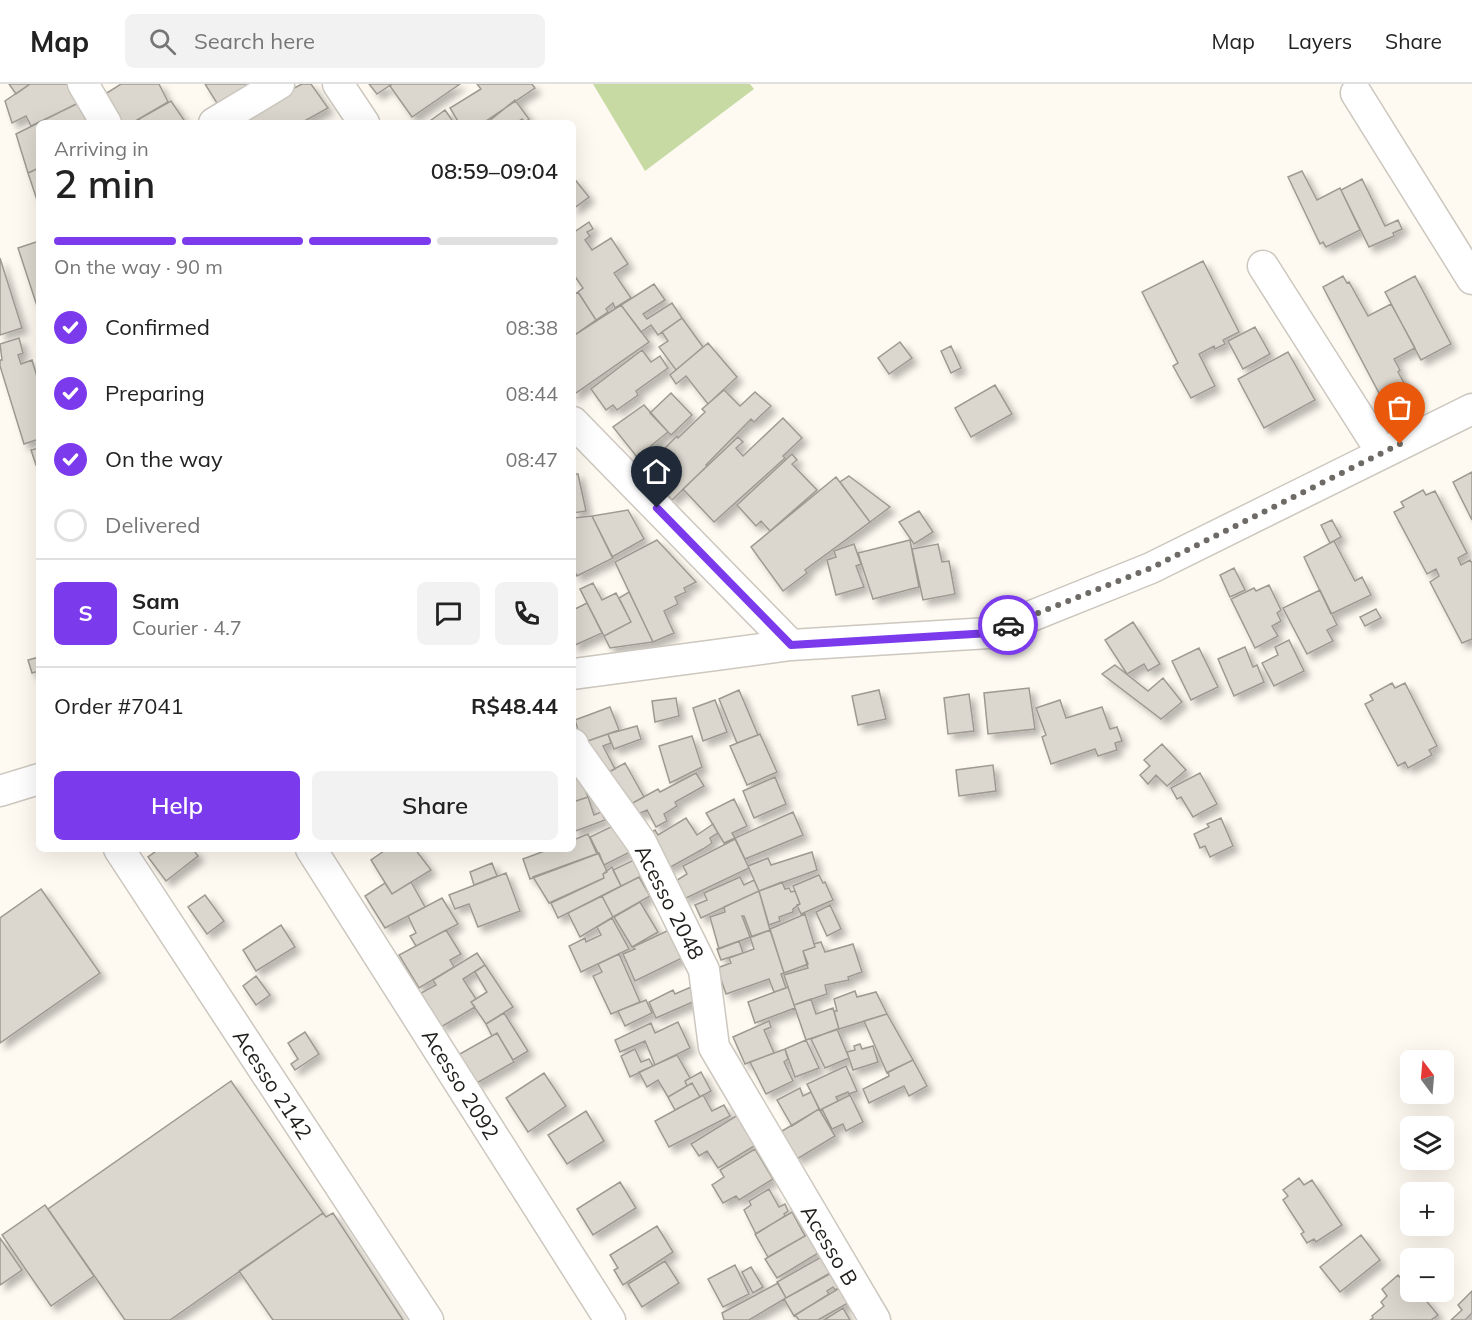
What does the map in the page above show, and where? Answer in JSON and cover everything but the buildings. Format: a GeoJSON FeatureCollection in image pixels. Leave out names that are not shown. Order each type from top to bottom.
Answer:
{"type":"FeatureCollection","features":[{"type":"Feature","properties":{"kind":"street"},"geometry":{"type":"LineString","coordinates":[[83,84],[104,120]]}},
{"type":"Feature","properties":{"kind":"street"},"geometry":{"type":"LineString","coordinates":[[219,120],[279,84]]}},
{"type":"Feature","properties":{"kind":"street"},"geometry":{"type":"LineString","coordinates":[[338,84],[362,120]]}},
{"type":"Feature","properties":{"kind":"street"},"geometry":{"type":"LineString","coordinates":[[1356,93],[1472,279]]}},
{"type":"Feature","properties":{"kind":"street"},"geometry":{"type":"LineString","coordinates":[[1263,266],[1382,453]]}},
{"type":"Feature","properties":{"kind":"street"},"geometry":{"type":"LineString","coordinates":[[576,674],[791,645],[990,633],[1151,568],[1472,409]]}},
{"type":"Feature","properties":{"kind":"street"},"geometry":{"type":"LineString","coordinates":[[576,425],[791,645]]}},
{"type":"Feature","properties":{"kind":"street","name":"Acesso 2048"},"geometry":{"type":"LineString","coordinates":[[576,751],[641,842],[704,970],[714,1047],[785,1169]]}},
{"type":"Feature","properties":{"kind":"street"},"geometry":{"type":"LineString","coordinates":[[0,791],[36,780]]}},
{"type":"Feature","properties":{"kind":"street","name":"Acesso 2142"},"geometry":{"type":"LineString","coordinates":[[121,852],[428,1320]]}},
{"type":"Feature","properties":{"kind":"street","name":"Acesso 2092"},"geometry":{"type":"LineString","coordinates":[[313,852],[610,1320]]}},
{"type":"Feature","properties":{"kind":"street","name":"Acesso B"},"geometry":{"type":"LineString","coordinates":[[785,1169],[875,1320]]}},
{"type":"Feature","properties":{"kind":"green space"},"geometry":{"type":"Polygon","coordinates":[[[593,84],[750,84],[754,89],[645,171],[593,84]]]}},
{"type":"Feature","properties":{"kind":"way so far"},"geometry":{"type":"LineString","coordinates":[[1008,625],[1151,568],[1400,444]]}},
{"type":"Feature","properties":{"kind":"route"},"geometry":{"type":"LineString","coordinates":[[657,508],[791,645],[990,633],[1008,625]]}}]}
